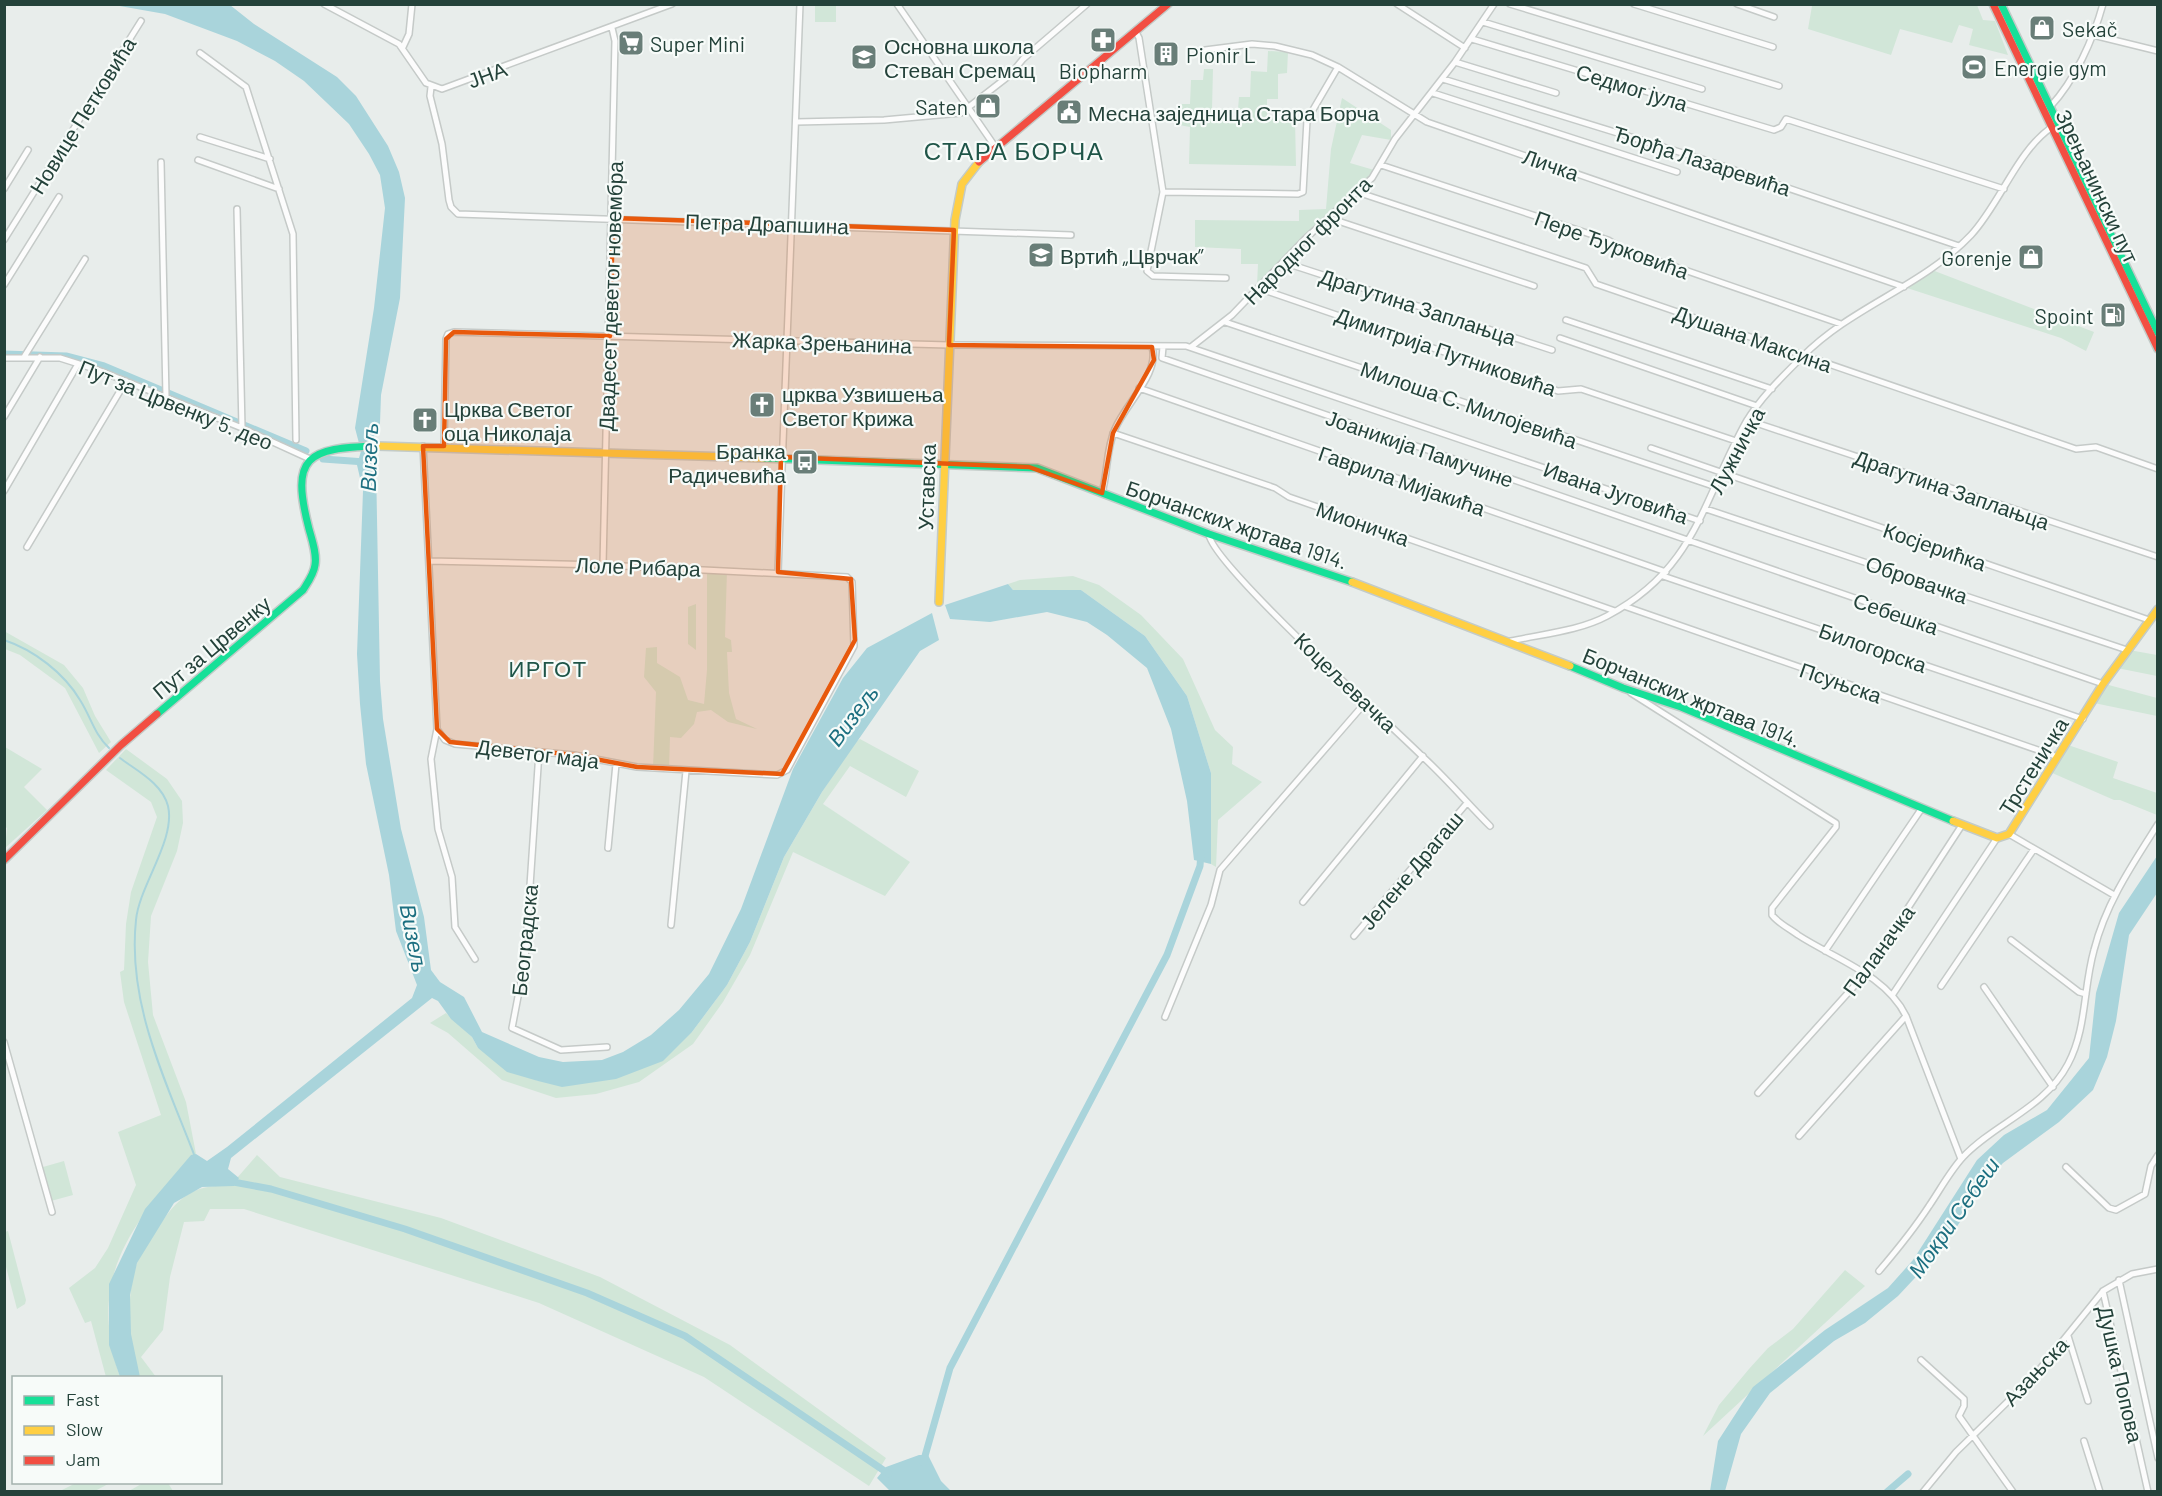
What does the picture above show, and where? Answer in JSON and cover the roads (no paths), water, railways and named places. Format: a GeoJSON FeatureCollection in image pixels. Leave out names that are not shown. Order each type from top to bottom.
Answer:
{"type":"FeatureCollection","features":[{"type":"Feature","properties":{"kind":"street"},"geometry":{"type":"LineString","coordinates":[[324,4],[403,47],[431,87]]}},
{"type":"Feature","properties":{"kind":"street"},"geometry":{"type":"LineString","coordinates":[[403,47],[409,34],[412,4]]}},
{"type":"Feature","properties":{"kind":"street","name":"ЈНА"},"geometry":{"type":"LineString","coordinates":[[431,87],[450,87],[672,4]]}},
{"type":"Feature","properties":{"kind":"street"},"geometry":{"type":"LineString","coordinates":[[778,572],[800,4]]}},
{"type":"Feature","properties":{"kind":"street"},"geometry":{"type":"LineString","coordinates":[[796,122],[948,116],[968,110],[1087,4]]}},
{"type":"Feature","properties":{"kind":"street","name":"Уставска"},"geometry":{"type":"LineString","coordinates":[[939,602],[954,230],[956,197],[960,184],[971,169],[1168,4]]}},
{"type":"Feature","properties":{"kind":"street"},"geometry":{"type":"LineString","coordinates":[[1397,4],[1465,48]]}},
{"type":"Feature","properties":{"kind":"street","name":"Народног фронта"},"geometry":{"type":"LineString","coordinates":[[1191,347],[1225,322],[1357,192],[1381,165],[1395,139],[1433,93],[1494,4]]}},
{"type":"Feature","properties":{"kind":"street"},"geometry":{"type":"LineString","coordinates":[[1510,4],[1779,86]]}},
{"type":"Feature","properties":{"kind":"street"},"geometry":{"type":"LineString","coordinates":[[1634,4],[1773,47]]}},
{"type":"Feature","properties":{"kind":"street"},"geometry":{"type":"LineString","coordinates":[[1737,4],[1774,17]]}},
{"type":"Feature","properties":{"kind":"street","name":"Зрењанински пут"},"geometry":{"type":"LineString","coordinates":[[1994,4],[2157,349]]}},
{"type":"Feature","properties":{"kind":"street","name":"Зрењанински пут"},"geometry":{"type":"LineString","coordinates":[[2001,4],[2157,333]]}},
{"type":"Feature","properties":{"kind":"street"},"geometry":{"type":"LineString","coordinates":[[2050,107],[2068,81],[2092,36],[2103,4]]}},
{"type":"Feature","properties":{"kind":"street"},"geometry":{"type":"LineString","coordinates":[[900,6],[968,110],[996,148]]}},
{"type":"Feature","properties":{"kind":"street","name":"Новице Петковића"},"geometry":{"type":"LineString","coordinates":[[4,240],[141,21]]}},
{"type":"Feature","properties":{"kind":"street"},"geometry":{"type":"LineString","coordinates":[[1483,22],[1702,89]]}},
{"type":"Feature","properties":{"kind":"street","name":"Двадесет деветог новембра"},"geometry":{"type":"LineString","coordinates":[[603,565],[613,218],[615,41],[612,28]]}},
{"type":"Feature","properties":{"kind":"street"},"geometry":{"type":"LineString","coordinates":[[1136,32],[1140,41],[1143,74],[1163,192],[1147,271],[1153,276],[1226,278]]}},
{"type":"Feature","properties":{"kind":"street"},"geometry":{"type":"LineString","coordinates":[[2092,36],[2157,51]]}},
{"type":"Feature","properties":{"kind":"street","name":"Седмог јула"},"geometry":{"type":"LineString","coordinates":[[1472,39],[1774,130],[1781,127],[1786,118],[2004,189]]}},
{"type":"Feature","properties":{"kind":"street","name":"Личка"},"geometry":{"type":"LineString","coordinates":[[1204,50],[1244,44],[1275,46],[1312,55],[1338,67],[1426,122],[1904,287]]}},
{"type":"Feature","properties":{"kind":"street"},"geometry":{"type":"LineString","coordinates":[[200,53],[246,87],[293,234],[296,440]]}},
{"type":"Feature","properties":{"kind":"street"},"geometry":{"type":"LineString","coordinates":[[1455,62],[1556,93]]}},
{"type":"Feature","properties":{"kind":"street"},"geometry":{"type":"LineString","coordinates":[[1163,192],[1298,195],[1304,187],[1307,120],[1338,67]]}},
{"type":"Feature","properties":{"kind":"street","name":"Ђорђа Лазаревића"},"geometry":{"type":"LineString","coordinates":[[1443,79],[1702,159],[1959,246]]}},
{"type":"Feature","properties":{"kind":"street","name":"Петра Драпшина"},"geometry":{"type":"LineString","coordinates":[[431,87],[430,96],[443,152],[449,200],[454,212],[462,214],[1071,235]]}},
{"type":"Feature","properties":{"kind":"street"},"geometry":{"type":"LineString","coordinates":[[1433,93],[1677,172]]}},
{"type":"Feature","properties":{"kind":"street","name":"Лужничка"},"geometry":{"type":"LineString","coordinates":[[1510,641],[1588,623],[1624,606],[1664,574],[1689,541],[1706,509],[1720,472],[1747,420],[1757,406],[1803,356],[1841,324],[1932,270],[1959,246],[1980,225],[2039,138],[2052,127]]}},
{"type":"Feature","properties":{"kind":"street"},"geometry":{"type":"LineString","coordinates":[[200,136],[270,159]]}},
{"type":"Feature","properties":{"kind":"street"},"geometry":{"type":"LineString","coordinates":[[4,189],[28,150]]}},
{"type":"Feature","properties":{"kind":"street"},"geometry":{"type":"LineString","coordinates":[[198,160],[279,189]]}},
{"type":"Feature","properties":{"kind":"street"},"geometry":{"type":"LineString","coordinates":[[161,162],[166,397]]}},
{"type":"Feature","properties":{"kind":"street","name":"Пере Ђурковића"},"geometry":{"type":"LineString","coordinates":[[1381,165],[1608,240],[1621,248],[1841,324]]}},
{"type":"Feature","properties":{"kind":"street","name":"Душана Максина"},"geometry":{"type":"LineString","coordinates":[[1357,192],[1586,268],[1596,284],[1803,356],[2076,449],[2096,447],[2157,469]]}},
{"type":"Feature","properties":{"kind":"street"},"geometry":{"type":"LineString","coordinates":[[4,285],[59,197]]}},
{"type":"Feature","properties":{"kind":"street"},"geometry":{"type":"LineString","coordinates":[[237,209],[243,425]]}},
{"type":"Feature","properties":{"kind":"street"},"geometry":{"type":"LineString","coordinates":[[1329,218],[1534,286]]}},
{"type":"Feature","properties":{"kind":"street"},"geometry":{"type":"LineString","coordinates":[[24,357],[84,259]]}},
{"type":"Feature","properties":{"kind":"street","name":"Драгутина Заплањца"},"geometry":{"type":"LineString","coordinates":[[1284,262],[1552,350]]}},
{"type":"Feature","properties":{"kind":"street","name":"Димитрија Путниковића"},"geometry":{"type":"LineString","coordinates":[[1258,288],[1558,391],[1581,389],[1736,441]]}},
{"type":"Feature","properties":{"kind":"street"},"geometry":{"type":"LineString","coordinates":[[1566,320],[1772,389]]}},
{"type":"Feature","properties":{"kind":"street","name":"Милоша С. Милојевића"},"geometry":{"type":"LineString","coordinates":[[1225,322],[1713,486]]}},
{"type":"Feature","properties":{"kind":"street","name":"Жарка Зрењанина"},"geometry":{"type":"LineString","coordinates":[[444,446],[446,339],[448,334],[453,332],[949,345],[1191,347]]}},
{"type":"Feature","properties":{"kind":"street"},"geometry":{"type":"LineString","coordinates":[[1560,338],[1757,406]]}},
{"type":"Feature","properties":{"kind":"street"},"geometry":{"type":"LineString","coordinates":[[1102,494],[1113,433],[1139,388],[1149,376],[1154,357],[1152,347]]}},
{"type":"Feature","properties":{"kind":"street"},"geometry":{"type":"LineString","coordinates":[[1162,358],[1163,347]]}},
{"type":"Feature","properties":{"kind":"street","name":"Ивана Југовића"},"geometry":{"type":"LineString","coordinates":[[1191,347],[1700,521]]}},
{"type":"Feature","properties":{"kind":"street"},"geometry":{"type":"LineString","coordinates":[[4,417],[40,357]]}},
{"type":"Feature","properties":{"kind":"street","name":"Јоаникија Памучине"},"geometry":{"type":"LineString","coordinates":[[1154,357],[1689,541]]}},
{"type":"Feature","properties":{"kind":"street","name":"Пут за Црвенку 5. део"},"geometry":{"type":"LineString","coordinates":[[4,358],[60,358],[243,425],[310,459]]}},
{"type":"Feature","properties":{"kind":"street"},"geometry":{"type":"LineString","coordinates":[[4,491],[78,364]]}},
{"type":"Feature","properties":{"kind":"street"},"geometry":{"type":"LineString","coordinates":[[27,547],[126,381]]}},
{"type":"Feature","properties":{"kind":"street","name":"Гаврила Мијакића"},"geometry":{"type":"LineString","coordinates":[[1139,388],[1664,574]]}},
{"type":"Feature","properties":{"kind":"street","name":"Драгутина Заплањца"},"geometry":{"type":"LineString","coordinates":[[1747,420],[2157,556]]}},
{"type":"Feature","properties":{"kind":"street","name":"Мионичка"},"geometry":{"type":"LineString","coordinates":[[1113,433],[1275,488],[1289,496],[1615,611]]}},
{"type":"Feature","properties":{"kind":"street"},"geometry":{"type":"LineString","coordinates":[[423,446],[437,729],[432,741],[430,759],[438,829],[452,877],[454,922],[475,959]]}},
{"type":"Feature","properties":{"kind":"street","name":"Борчанских жртава 1914."},"geometry":{"type":"LineString","coordinates":[[310,459],[324,451],[444,446],[1037,468],[1209,534],[1280,555],[1510,641],[1623,688],[1681,707],[1997,838]]}},
{"type":"Feature","properties":{"kind":"street","name":"Косјерићка"},"geometry":{"type":"LineString","coordinates":[[1651,448],[2149,620]]}},
{"type":"Feature","properties":{"kind":"street","name":"Пут за Црвенку"},"geometry":{"type":"LineString","coordinates":[[4,860],[121,745],[303,590],[316,563],[301,483],[305,466],[310,459]]}},
{"type":"Feature","properties":{"kind":"street","name":"Обровачка"},"geometry":{"type":"LineString","coordinates":[[1706,509],[2127,650]]}},
{"type":"Feature","properties":{"kind":"street","name":"Коцељевачка"},"geometry":{"type":"LineString","coordinates":[[1209,534],[1215,548],[1250,588],[1365,703],[1423,756],[1490,826]]}},
{"type":"Feature","properties":{"kind":"street","name":"Себешка"},"geometry":{"type":"LineString","coordinates":[[1689,541],[2103,684]]}},
{"type":"Feature","properties":{"kind":"street","name":"Лоле Рибара"},"geometry":{"type":"LineString","coordinates":[[429,561],[603,565],[847,577],[852,582],[854,646]]}},
{"type":"Feature","properties":{"kind":"street","name":"Билогорска"},"geometry":{"type":"LineString","coordinates":[[1664,574],[2083,718]]}},
{"type":"Feature","properties":{"kind":"street","name":"Псуњска"},"geometry":{"type":"LineString","coordinates":[[1624,606],[2058,757]]}},
{"type":"Feature","properties":{"kind":"street","name":"Трстеничка"},"geometry":{"type":"LineString","coordinates":[[1893,994],[1997,838],[2009,834],[2103,684],[2157,609]]}},
{"type":"Feature","properties":{"kind":"street","name":"Деветог маја"},"geometry":{"type":"LineString","coordinates":[[437,729],[445,740],[455,744],[574,755],[616,764],[772,776],[785,772],[854,646]]}},
{"type":"Feature","properties":{"kind":"street"},"geometry":{"type":"LineString","coordinates":[[1623,688],[1836,823],[1836,827],[1771,910],[1773,918],[1865,974],[1893,994],[1906,1016],[1961,1159]]}},
{"type":"Feature","properties":{"kind":"street"},"geometry":{"type":"LineString","coordinates":[[1165,1017],[1212,906],[1220,870],[1365,703]]}},
{"type":"Feature","properties":{"kind":"street","name":"Београдска"},"geometry":{"type":"LineString","coordinates":[[539,752],[525,960],[521,994],[513,1028],[561,1050],[607,1047]]}},
{"type":"Feature","properties":{"kind":"street"},"geometry":{"type":"LineString","coordinates":[[1303,902],[1423,756]]}},
{"type":"Feature","properties":{"kind":"street"},"geometry":{"type":"LineString","coordinates":[[608,848],[616,764]]}},
{"type":"Feature","properties":{"kind":"street"},"geometry":{"type":"LineString","coordinates":[[671,925],[686,771]]}},
{"type":"Feature","properties":{"kind":"street","name":"Јелене Драгаш"},"geometry":{"type":"LineString","coordinates":[[1354,936],[1467,803]]}},
{"type":"Feature","properties":{"kind":"street"},"geometry":{"type":"LineString","coordinates":[[1825,951],[1922,808]]}},
{"type":"Feature","properties":{"kind":"street"},"geometry":{"type":"LineString","coordinates":[[1879,1271],[1901,1246],[1961,1159],[1985,1136],[2042,1098],[2053,1087],[2069,1062],[2080,1037],[2094,947],[2114,895],[2157,824]]}},
{"type":"Feature","properties":{"kind":"street","name":"Паланачка"},"geometry":{"type":"LineString","coordinates":[[1758,1093],[1865,974],[1962,825]]}},
{"type":"Feature","properties":{"kind":"street"},"geometry":{"type":"LineString","coordinates":[[2009,834],[2114,895]]}},
{"type":"Feature","properties":{"kind":"street"},"geometry":{"type":"LineString","coordinates":[[1941,986],[2034,849]]}},
{"type":"Feature","properties":{"kind":"street"},"geometry":{"type":"LineString","coordinates":[[2011,940],[2079,992],[2086,994]]}},
{"type":"Feature","properties":{"kind":"street"},"geometry":{"type":"LineString","coordinates":[[1984,987],[2053,1087]]}},
{"type":"Feature","properties":{"kind":"street"},"geometry":{"type":"LineString","coordinates":[[1799,1136],[1906,1016]]}},
{"type":"Feature","properties":{"kind":"street"},"geometry":{"type":"LineString","coordinates":[[4,1042],[51,1212]]}},
{"type":"Feature","properties":{"kind":"street"},"geometry":{"type":"LineString","coordinates":[[2066,1167],[2109,1208],[2116,1210],[2145,1194],[2151,1166],[2157,1155]]}},
{"type":"Feature","properties":{"kind":"street","name":"Азањска"},"geometry":{"type":"LineString","coordinates":[[1923,1491],[1972,1435],[2035,1376],[2103,1291],[2132,1274],[2157,1269]]}},
{"type":"Feature","properties":{"kind":"street"},"geometry":{"type":"LineString","coordinates":[[2119,1280],[2157,1458]]}},
{"type":"Feature","properties":{"kind":"street","name":"Душка Попова"},"geometry":{"type":"LineString","coordinates":[[2103,1291],[2148,1491]]}},
{"type":"Feature","properties":{"kind":"street"},"geometry":{"type":"LineString","coordinates":[[2068,1336],[2088,1401]]}},
{"type":"Feature","properties":{"kind":"street"},"geometry":{"type":"LineString","coordinates":[[1921,1360],[1964,1399],[1964,1406],[1959,1416],[2013,1491]]}},
{"type":"Feature","properties":{"kind":"street"},"geometry":{"type":"LineString","coordinates":[[2084,1441],[2100,1491]]}},
{"type":"Feature","properties":{"kind":"water","name":"Визељ"},"geometry":{"type":"Polygon","coordinates":[[[114,5],[230,5],[254,24],[337,77],[356,96],[388,146],[399,172],[405,198],[400,298],[381,395],[380,423],[370,445],[376,464],[380,681],[383,719],[401,829],[424,917],[431,970],[440,982],[464,997],[482,1032],[539,1057],[563,1062],[602,1060],[623,1052],[651,1035],[679,1010],[709,974],[741,909],[793,769],[843,678],[867,648],[932,613],[939,640],[920,651],[822,792],[784,857],[750,942],[727,985],[692,1032],[663,1061],[616,1079],[562,1087],[538,1081],[507,1072],[478,1048],[472,1037],[451,1019],[438,1001],[432,998],[231,1158],[228,1169],[239,1178],[234,1186],[202,1187],[174,1203],[137,1263],[130,1295],[131,1334],[140,1376],[120,1376],[109,1345],[109,1284],[145,1209],[191,1155],[196,1154],[207,1161],[227,1147],[412,998],[417,985],[396,931],[389,875],[366,764],[357,654],[363,491],[357,465],[361,451],[355,428],[374,308],[385,208],[380,175],[349,124],[304,81],[275,61],[237,41],[165,14],[114,5]]]}},
{"type":"Feature","properties":{"kind":"water"},"geometry":{"type":"Polygon","coordinates":[[[1008,584],[1013,590],[1081,590],[1145,636],[1187,696],[1211,773],[1211,864],[1194,860],[1187,801],[1171,729],[1147,668],[1107,635],[1087,622],[1047,612],[990,622],[950,619],[945,605],[1008,584]]]}},
{"type":"Feature","properties":{"kind":"water","name":"Мокри Себеш"},"geometry":{"type":"Polygon","coordinates":[[[2157,856],[2157,893],[2129,935],[2116,1021],[2107,1057],[2093,1090],[2059,1122],[2003,1163],[1986,1182],[1943,1248],[1898,1296],[1865,1323],[1834,1341],[1770,1393],[1741,1434],[1725,1491],[1710,1491],[1718,1441],[1753,1387],[1825,1330],[1888,1288],[1913,1260],[1977,1160],[2004,1135],[2047,1110],[2089,1058],[2096,993],[2119,913],[2157,856]]]}},
{"type":"Feature","properties":{"kind":"water"},"geometry":{"type":"Polygon","coordinates":[[[919,1455],[928,1455],[941,1481],[951,1491],[890,1491],[877,1478],[886,1467],[919,1455]]]}},
{"type":"Feature","properties":{"kind":"waterway"},"geometry":{"type":"LineString","coordinates":[[4,354],[66,356],[104,366],[306,451]]}},
{"type":"Feature","properties":{"kind":"waterway","name":"Визељ"},"geometry":{"type":"LineString","coordinates":[[323,459],[365,462]]}},
{"type":"Feature","properties":{"kind":"waterway"},"geometry":{"type":"LineString","coordinates":[[4,640],[37,656],[66,681],[109,748]]}},
{"type":"Feature","properties":{"kind":"waterway"},"geometry":{"type":"LineString","coordinates":[[120,758],[155,784],[168,806],[167,833],[143,893],[136,920],[137,982],[151,1042],[195,1157]]}},
{"type":"Feature","properties":{"kind":"waterway"},"geometry":{"type":"LineString","coordinates":[[923,1463],[950,1368],[1167,955],[1200,866],[1201,853]]}},
{"type":"Feature","properties":{"kind":"waterway"},"geometry":{"type":"LineString","coordinates":[[228,1181],[271,1189],[405,1229],[587,1293],[685,1336],[889,1474]]}},
{"type":"Feature","properties":{"kind":"waterway"},"geometry":{"type":"LineString","coordinates":[[1887,1492],[1908,1474]]}},
{"type":"Feature","properties":{"kind":"place","name":"Sekač"},"geometry":{"type":"Point","coordinates":[2042,28]}},
{"type":"Feature","properties":{"kind":"place","name":"Biopharm"},"geometry":{"type":"Point","coordinates":[1103,40]}},
{"type":"Feature","properties":{"kind":"place","name":"Super Mini"},"geometry":{"type":"Point","coordinates":[631,43]}},
{"type":"Feature","properties":{"kind":"place","name":"Pionir L"},"geometry":{"type":"Point","coordinates":[1166,54]}},
{"type":"Feature","properties":{"kind":"place","name":"Основна школа Стеван Сремац"},"geometry":{"type":"Point","coordinates":[864,57]}},
{"type":"Feature","properties":{"kind":"place","name":"Energie gym"},"geometry":{"type":"Point","coordinates":[1974,67]}},
{"type":"Feature","properties":{"kind":"place","name":"Saten"},"geometry":{"type":"Point","coordinates":[988,106]}},
{"type":"Feature","properties":{"kind":"place","name":"Месна заједница Стара Борча"},"geometry":{"type":"Point","coordinates":[1069,112]}},
{"type":"Feature","properties":{"kind":"place","name":"Вртић „Цврчак”"},"geometry":{"type":"Point","coordinates":[1041,255]}},
{"type":"Feature","properties":{"kind":"place","name":"Gorenje"},"geometry":{"type":"Point","coordinates":[2031,257]}},
{"type":"Feature","properties":{"kind":"place","name":"Spoint"},"geometry":{"type":"Point","coordinates":[2113,315]}},
{"type":"Feature","properties":{"kind":"place","name":"црква Узвишења Светог Крижа"},"geometry":{"type":"Point","coordinates":[762,405]}},
{"type":"Feature","properties":{"kind":"place","name":"Црква Светог оца Николаја"},"geometry":{"type":"Point","coordinates":[425,420]}},
{"type":"Feature","properties":{"kind":"place","name":"Бранка Радичевића"},"geometry":{"type":"Point","coordinates":[805,462]}},
{"type":"Feature","properties":{"kind":"district","name":"СТАРА БОРЧА"},"geometry":{"type":"Point","coordinates":[1014,150]}},
{"type":"Feature","properties":{"kind":"district","name":"ИРГОТ"},"geometry":{"type":"Point","coordinates":[548,668]}}]}
